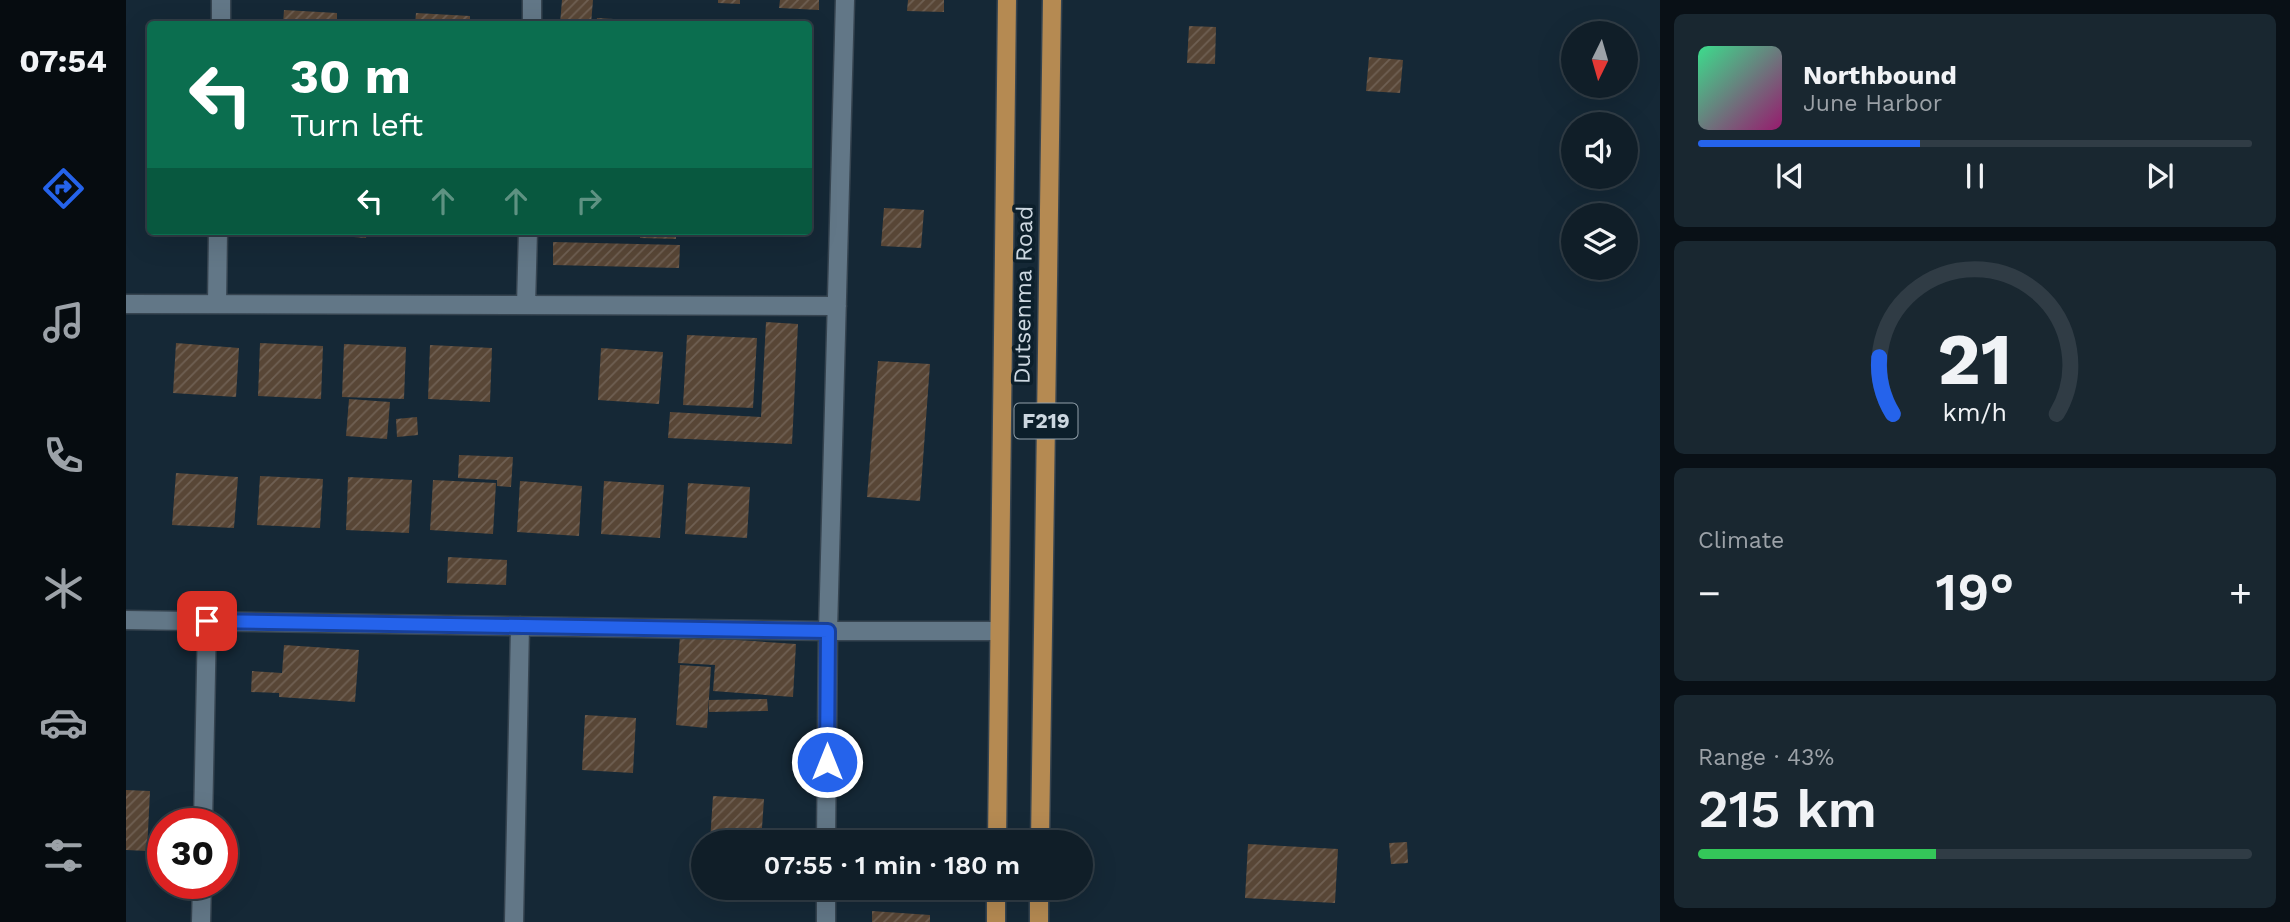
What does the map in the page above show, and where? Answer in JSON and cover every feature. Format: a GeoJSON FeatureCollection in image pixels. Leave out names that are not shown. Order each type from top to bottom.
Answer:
{"type":"FeatureCollection","features":[{"type":"Feature","properties":{"kind":"main road","name":"Dutsenma Road"},"geometry":{"type":"LineString","coordinates":[[997,830],[1007,0]]}},
{"type":"Feature","properties":{"kind":"main road","name":"Dutsenma Road"},"geometry":{"type":"LineString","coordinates":[[1040,830],[1052,0]]}},
{"type":"Feature","properties":{"kind":"main road"},"geometry":{"type":"LineString","coordinates":[[996,900],[996,922]]}},
{"type":"Feature","properties":{"kind":"main road"},"geometry":{"type":"LineString","coordinates":[[1039,922],[1040,900]]}},
{"type":"Feature","properties":{"kind":"street"},"geometry":{"type":"LineString","coordinates":[[221,0],[221,21]]}},
{"type":"Feature","properties":{"kind":"street"},"geometry":{"type":"LineString","coordinates":[[532,0],[532,21]]}},
{"type":"Feature","properties":{"kind":"street"},"geometry":{"type":"LineString","coordinates":[[826,830],[828,631],[845,0]]}},
{"type":"Feature","properties":{"kind":"street"},"geometry":{"type":"LineString","coordinates":[[217,304],[218,235]]}},
{"type":"Feature","properties":{"kind":"street"},"geometry":{"type":"LineString","coordinates":[[526,305],[528,235]]}},
{"type":"Feature","properties":{"kind":"street"},"geometry":{"type":"LineString","coordinates":[[126,304],[837,306]]}},
{"type":"Feature","properties":{"kind":"street"},"geometry":{"type":"LineString","coordinates":[[126,620],[828,631],[999,631]]}},
{"type":"Feature","properties":{"kind":"street"},"geometry":{"type":"LineString","coordinates":[[203,808],[207,621]]}},
{"type":"Feature","properties":{"kind":"street"},"geometry":{"type":"LineString","coordinates":[[514,922],[520,626]]}},
{"type":"Feature","properties":{"kind":"street"},"geometry":{"type":"LineString","coordinates":[[201,922],[202,899]]}},
{"type":"Feature","properties":{"kind":"street"},"geometry":{"type":"LineString","coordinates":[[826,900],[826,922]]}},
{"type":"Feature","properties":{"kind":"building"},"geometry":{"type":"Polygon","coordinates":[[[562,0],[593,0],[591,21],[560,21],[562,0]]]}},
{"type":"Feature","properties":{"kind":"building"},"geometry":{"type":"Polygon","coordinates":[[[718,0],[740,0],[740,4],[718,3],[718,0]]]}},
{"type":"Feature","properties":{"kind":"building"},"geometry":{"type":"Polygon","coordinates":[[[780,0],[819,0],[819,10],[779,8],[780,0]]]}},
{"type":"Feature","properties":{"kind":"building"},"geometry":{"type":"Polygon","coordinates":[[[908,0],[944,0],[944,12],[907,11],[908,0]]]}},
{"type":"Feature","properties":{"kind":"building"},"geometry":{"type":"Polygon","coordinates":[[[284,10],[337,13],[337,21],[283,21],[284,10]]]}},
{"type":"Feature","properties":{"kind":"building"},"geometry":{"type":"Polygon","coordinates":[[[416,13],[470,16],[470,21],[415,21],[416,13]]]}},
{"type":"Feature","properties":{"kind":"building"},"geometry":{"type":"Polygon","coordinates":[[[597,18],[647,21],[596,21],[597,18]]]}},
{"type":"Feature","properties":{"kind":"building"},"geometry":{"type":"Polygon","coordinates":[[[1189,26],[1216,27],[1215,64],[1187,63],[1189,26]]]}},
{"type":"Feature","properties":{"kind":"building"},"geometry":{"type":"Polygon","coordinates":[[[1369,57],[1403,60],[1400,93],[1366,91],[1369,57]]]}},
{"type":"Feature","properties":{"kind":"building"},"geometry":{"type":"Polygon","coordinates":[[[884,208],[924,210],[921,248],[881,246],[884,208]]]}},
{"type":"Feature","properties":{"kind":"building"},"geometry":{"type":"Polygon","coordinates":[[[328,235],[366,235],[366,238],[328,235]]]}},
{"type":"Feature","properties":{"kind":"building"},"geometry":{"type":"Polygon","coordinates":[[[640,235],[676,235],[676,239],[640,238],[640,235]]]}},
{"type":"Feature","properties":{"kind":"building"},"geometry":{"type":"Polygon","coordinates":[[[553,242],[680,245],[679,268],[553,265],[553,242]]]}},
{"type":"Feature","properties":{"kind":"building"},"geometry":{"type":"Polygon","coordinates":[[[766,322],[798,324],[792,444],[668,438],[670,412],[761,417],[766,322]]]}},
{"type":"Feature","properties":{"kind":"building"},"geometry":{"type":"Polygon","coordinates":[[[687,335],[757,338],[753,408],[683,405],[687,335]]]}},
{"type":"Feature","properties":{"kind":"building"},"geometry":{"type":"Polygon","coordinates":[[[176,343],[239,348],[236,397],[173,393],[176,343]]]}},
{"type":"Feature","properties":{"kind":"building"},"geometry":{"type":"Polygon","coordinates":[[[260,343],[323,346],[321,399],[258,396],[260,343]]]}},
{"type":"Feature","properties":{"kind":"building"},"geometry":{"type":"Polygon","coordinates":[[[344,344],[406,347],[404,399],[342,397],[344,344]]]}},
{"type":"Feature","properties":{"kind":"building"},"geometry":{"type":"Polygon","coordinates":[[[430,345],[492,348],[490,402],[428,399],[430,345]]]}},
{"type":"Feature","properties":{"kind":"building"},"geometry":{"type":"Polygon","coordinates":[[[601,348],[663,352],[659,404],[598,400],[601,348]]]}},
{"type":"Feature","properties":{"kind":"building"},"geometry":{"type":"Polygon","coordinates":[[[878,361],[930,364],[920,501],[867,497],[878,361]]]}},
{"type":"Feature","properties":{"kind":"building"},"geometry":{"type":"Polygon","coordinates":[[[349,399],[390,402],[387,439],[346,436],[349,399]]]}},
{"type":"Feature","properties":{"kind":"building"},"geometry":{"type":"Polygon","coordinates":[[[417,417],[418,435],[397,437],[396,419],[417,417]]]}},
{"type":"Feature","properties":{"kind":"building"},"geometry":{"type":"Polygon","coordinates":[[[459,455],[513,457],[511,487],[497,486],[497,480],[458,478],[459,455]]]}},
{"type":"Feature","properties":{"kind":"building"},"geometry":{"type":"Polygon","coordinates":[[[176,473],[238,477],[234,528],[172,525],[176,473]]]}},
{"type":"Feature","properties":{"kind":"building"},"geometry":{"type":"Polygon","coordinates":[[[260,476],[323,479],[320,528],[257,525],[260,476]]]}},
{"type":"Feature","properties":{"kind":"building"},"geometry":{"type":"Polygon","coordinates":[[[348,477],[412,480],[409,533],[346,530],[348,477]]]}},
{"type":"Feature","properties":{"kind":"building"},"geometry":{"type":"Polygon","coordinates":[[[433,480],[496,483],[493,534],[430,530],[433,480]]]}},
{"type":"Feature","properties":{"kind":"building"},"geometry":{"type":"Polygon","coordinates":[[[520,481],[582,486],[579,536],[517,532],[520,481]]]}},
{"type":"Feature","properties":{"kind":"building"},"geometry":{"type":"Polygon","coordinates":[[[604,481],[664,485],[660,538],[601,534],[604,481]]]}},
{"type":"Feature","properties":{"kind":"building"},"geometry":{"type":"Polygon","coordinates":[[[688,483],[750,487],[747,538],[685,534],[688,483]]]}},
{"type":"Feature","properties":{"kind":"building"},"geometry":{"type":"Polygon","coordinates":[[[448,557],[507,560],[506,585],[447,583],[448,557]]]}},
{"type":"Feature","properties":{"kind":"building"},"geometry":{"type":"Polygon","coordinates":[[[680,636],[796,644],[793,697],[713,691],[715,665],[678,663],[680,636]]]}},
{"type":"Feature","properties":{"kind":"building"},"geometry":{"type":"Polygon","coordinates":[[[284,645],[359,650],[355,702],[279,697],[279,693],[251,692],[252,671],[282,673],[284,645]]]}},
{"type":"Feature","properties":{"kind":"building"},"geometry":{"type":"Polygon","coordinates":[[[680,665],[711,667],[707,728],[676,725],[680,665]]]}},
{"type":"Feature","properties":{"kind":"building"},"geometry":{"type":"Polygon","coordinates":[[[767,699],[768,711],[709,712],[709,700],[767,699]]]}},
{"type":"Feature","properties":{"kind":"building"},"geometry":{"type":"Polygon","coordinates":[[[585,715],[636,718],[633,773],[582,770],[585,715]]]}},
{"type":"Feature","properties":{"kind":"building"},"geometry":{"type":"Polygon","coordinates":[[[126,790],[150,791],[149,808],[147,808],[147,851],[126,850],[126,790]]]}},
{"type":"Feature","properties":{"kind":"building"},"geometry":{"type":"Polygon","coordinates":[[[713,796],[764,799],[762,830],[711,830],[713,796]]]}},
{"type":"Feature","properties":{"kind":"building"},"geometry":{"type":"Polygon","coordinates":[[[1407,842],[1408,863],[1391,864],[1389,843],[1407,842]]]}},
{"type":"Feature","properties":{"kind":"building"},"geometry":{"type":"Polygon","coordinates":[[[1248,844],[1338,849],[1335,903],[1245,898],[1248,844]]]}},
{"type":"Feature","properties":{"kind":"building"},"geometry":{"type":"Polygon","coordinates":[[[872,911],[930,915],[930,922],[872,922],[872,911]]]}},
{"type":"Feature","properties":{"kind":"route"},"geometry":{"type":"LineString","coordinates":[[207,621],[828,631],[827,762]]}}]}
